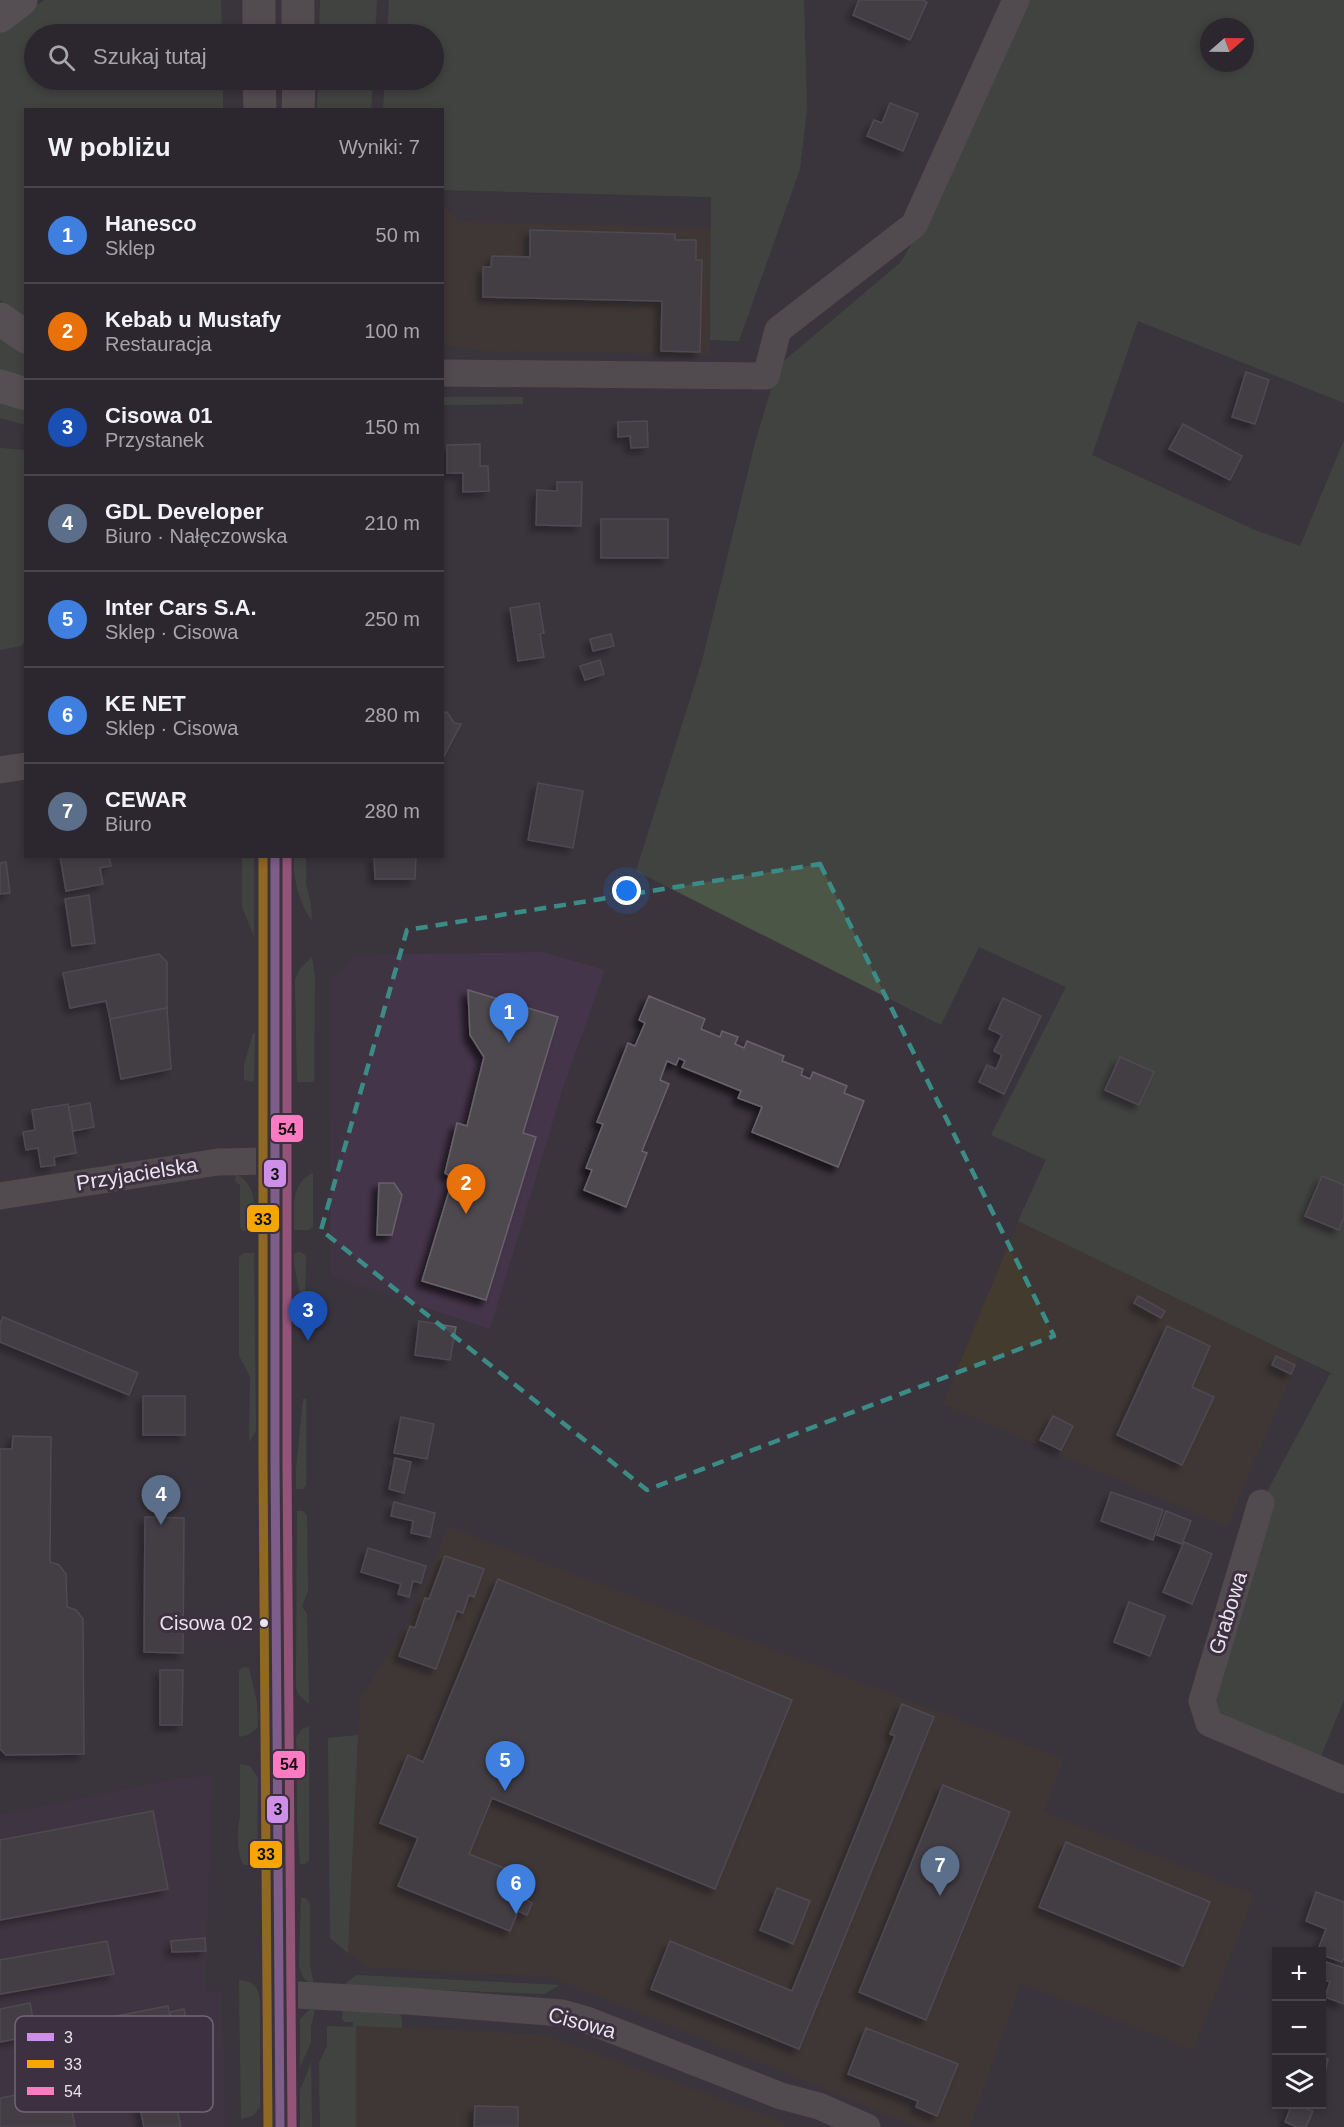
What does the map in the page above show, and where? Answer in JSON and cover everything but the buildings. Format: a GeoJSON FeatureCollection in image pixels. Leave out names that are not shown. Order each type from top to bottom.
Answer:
{"type":"FeatureCollection","features":[{"type":"Feature","properties":{"kind":"main road"},"geometry":{"type":"LineString","coordinates":[[0,16],[21,0]]}},
{"type":"Feature","properties":{"kind":"main road"},"geometry":{"type":"LineString","coordinates":[[0,319],[24,336]]}},
{"type":"Feature","properties":{"kind":"main road"},"geometry":{"type":"LineString","coordinates":[[0,386],[24,393]]}},
{"type":"Feature","properties":{"kind":"street"},"geometry":{"type":"LineString","coordinates":[[259,0],[259,24]]}},
{"type":"Feature","properties":{"kind":"street"},"geometry":{"type":"LineString","coordinates":[[298,0],[298,24]]}},
{"type":"Feature","properties":{"kind":"street"},"geometry":{"type":"LineString","coordinates":[[444,373],[766,376],[778,330],[914,225],[1016,0]]}},
{"type":"Feature","properties":{"kind":"street"},"geometry":{"type":"LineString","coordinates":[[259,90],[260,108]]}},
{"type":"Feature","properties":{"kind":"street"},"geometry":{"type":"LineString","coordinates":[[298,108],[299,90]]}},
{"type":"Feature","properties":{"kind":"street"},"geometry":{"type":"LineString","coordinates":[[0,770],[24,766]]}},
{"type":"Feature","properties":{"kind":"street"},"geometry":{"type":"LineString","coordinates":[[275,858],[280,2127]]}},
{"type":"Feature","properties":{"kind":"street","name":"Przyjacielska"},"geometry":{"type":"LineString","coordinates":[[0,1196],[218,1162],[275,1161]]}},
{"type":"Feature","properties":{"kind":"street","name":"Grabowa"},"geometry":{"type":"LineString","coordinates":[[1262,1503],[1202,1701],[1209,1723],[1344,1780]]}},
{"type":"Feature","properties":{"kind":"street","name":"Cisowa"},"geometry":{"type":"LineString","coordinates":[[279,1994],[562,2013],[587,2020],[781,2096],[819,2106],[867,2127]]}},
{"type":"Feature","properties":{"kind":"highlighted area"},"geometry":{"type":"Polygon","coordinates":[[[820,864],[1054,1336],[647,1490],[321,1230],[407,930],[820,864]]]}},
{"type":"Feature","properties":{"kind":"shaded area"},"geometry":{"type":"Polygon","coordinates":[[[444,209],[447,209],[459,222],[711,228],[709,354],[481,351],[444,345],[444,209]]]}},
{"type":"Feature","properties":{"kind":"shaded area"},"geometry":{"type":"Polygon","coordinates":[[[542,952],[605,970],[563,1088],[490,1329],[352,1283],[330,1273],[332,979],[355,955],[542,952]]]}},
{"type":"Feature","properties":{"kind":"shaded area"},"geometry":{"type":"Polygon","coordinates":[[[1018,1221],[1299,1357],[1227,1527],[943,1404],[1018,1221]]]}},
{"type":"Feature","properties":{"kind":"shaded area"},"geometry":{"type":"Polygon","coordinates":[[[448,1527],[1063,1759],[1044,1812],[1254,1895],[1193,2051],[1021,1983],[970,2127],[918,2127],[552,1977],[367,1967],[348,1953],[360,1700],[410,1619],[448,1527]]]}},
{"type":"Feature","properties":{"kind":"shaded area"},"geometry":{"type":"Polygon","coordinates":[[[212,1776],[205,1993],[222,1991],[225,2127],[0,2127],[0,1815],[181,1778],[212,1776]]]}},
{"type":"Feature","properties":{"kind":"shaded area"},"geometry":{"type":"Polygon","coordinates":[[[355,2025],[544,2035],[786,2123],[784,2127],[356,2127],[355,2025]]]}},
{"type":"Feature","properties":{"kind":"green space"},"geometry":{"type":"Polygon","coordinates":[[[45,0],[221,0],[222,24],[24,24],[24,90],[223,90],[223,108],[24,108],[24,318],[0,300],[0,32],[45,0]]]}},
{"type":"Feature","properties":{"kind":"green space"},"geometry":{"type":"Polygon","coordinates":[[[320,0],[377,0],[376,24],[319,24],[320,0]]]}},
{"type":"Feature","properties":{"kind":"green space"},"geometry":{"type":"Polygon","coordinates":[[[389,0],[804,0],[807,109],[800,169],[739,341],[710,340],[711,197],[444,190],[444,108],[383,108],[384,90],[444,90],[444,24],[388,24],[389,0]]]}},
{"type":"Feature","properties":{"kind":"green space"},"geometry":{"type":"Polygon","coordinates":[[[1027,0],[1344,0],[1344,403],[1138,321],[1092,455],[1255,530],[1300,546],[1344,440],[1344,1700],[1316,1768],[1209,1723],[1261,1503],[1330,1374],[1335,1375],[1018,1221],[1046,1160],[991,1135],[1066,987],[979,947],[941,1025],[636,871],[702,661],[755,443],[778,366],[901,262],[950,176],[1027,0]]]}},
{"type":"Feature","properties":{"kind":"green space"},"geometry":{"type":"Polygon","coordinates":[[[318,90],[372,90],[371,108],[317,108],[318,90]]]}},
{"type":"Feature","properties":{"kind":"green space"},"geometry":{"type":"Polygon","coordinates":[[[0,337],[24,351],[24,378],[0,371],[0,337]]]}},
{"type":"Feature","properties":{"kind":"green space"},"geometry":{"type":"Polygon","coordinates":[[[444,397],[523,397],[523,404],[444,405],[444,397]]]}},
{"type":"Feature","properties":{"kind":"green space"},"geometry":{"type":"Polygon","coordinates":[[[0,401],[24,409],[24,425],[0,418],[0,401]]]}},
{"type":"Feature","properties":{"kind":"green space"},"geometry":{"type":"Polygon","coordinates":[[[0,448],[24,450],[24,642],[21,646],[0,650],[0,448]]]}},
{"type":"Feature","properties":{"kind":"green space"},"geometry":{"type":"Polygon","coordinates":[[[242,858],[254,858],[254,936],[242,907],[242,858]]]}},
{"type":"Feature","properties":{"kind":"green space"},"geometry":{"type":"Polygon","coordinates":[[[293,858],[306,858],[306,884],[312,921],[303,906],[294,874],[293,858]]]}},
{"type":"Feature","properties":{"kind":"green space"},"geometry":{"type":"Polygon","coordinates":[[[312,957],[315,976],[314,1082],[297,1082],[295,980],[300,969],[312,957]]]}},
{"type":"Feature","properties":{"kind":"green space"},"geometry":{"type":"Polygon","coordinates":[[[253,1033],[255,1033],[254,1082],[244,1080],[244,1065],[253,1033]]]}},
{"type":"Feature","properties":{"kind":"green space"},"geometry":{"type":"Polygon","coordinates":[[[313,1173],[313,1226],[309,1230],[294,1230],[294,1205],[297,1190],[300,1183],[313,1173]]]}},
{"type":"Feature","properties":{"kind":"green space"},"geometry":{"type":"Polygon","coordinates":[[[236,1174],[243,1179],[251,1191],[254,1206],[254,1230],[243,1231],[240,1227],[240,1185],[235,1181],[236,1174]]]}},
{"type":"Feature","properties":{"kind":"green space"},"geometry":{"type":"Polygon","coordinates":[[[301,1252],[306,1256],[305,1304],[302,1304],[294,1264],[294,1253],[301,1252]]]}},
{"type":"Feature","properties":{"kind":"green space"},"geometry":{"type":"Polygon","coordinates":[[[243,1253],[254,1253],[256,1431],[249,1442],[250,1377],[239,1355],[239,1257],[243,1253]]]}},
{"type":"Feature","properties":{"kind":"green space"},"geometry":{"type":"Polygon","coordinates":[[[303,1399],[306,1399],[306,1485],[303,1489],[296,1489],[296,1469],[303,1399]]]}},
{"type":"Feature","properties":{"kind":"green space"},"geometry":{"type":"Polygon","coordinates":[[[297,1511],[303,1511],[307,1515],[308,1591],[302,1606],[307,1614],[309,1704],[298,1694],[296,1687],[297,1511]]]}},
{"type":"Feature","properties":{"kind":"green space"},"geometry":{"type":"Polygon","coordinates":[[[243,1667],[249,1668],[257,1703],[258,1727],[248,1735],[239,1737],[239,1671],[243,1667]]]}},
{"type":"Feature","properties":{"kind":"green space"},"geometry":{"type":"Polygon","coordinates":[[[309,1726],[309,1860],[305,1864],[300,1864],[296,1738],[302,1729],[309,1726]]]}},
{"type":"Feature","properties":{"kind":"green space"},"geometry":{"type":"Polygon","coordinates":[[[358,1735],[348,1953],[330,1938],[328,1738],[358,1735]]]}},
{"type":"Feature","properties":{"kind":"green space"},"geometry":{"type":"Polygon","coordinates":[[[240,1764],[250,1766],[258,1778],[257,1865],[244,1865],[239,1849],[240,1764]]]}},
{"type":"Feature","properties":{"kind":"green space"},"geometry":{"type":"Polygon","coordinates":[[[301,1898],[306,1898],[310,1904],[310,1965],[314,1985],[304,1979],[299,1966],[301,1898]]]}},
{"type":"Feature","properties":{"kind":"green space"},"geometry":{"type":"Polygon","coordinates":[[[356,1975],[560,1985],[544,1994],[343,1986],[356,1975]]]}},
{"type":"Feature","properties":{"kind":"green space"},"geometry":{"type":"Polygon","coordinates":[[[239,1980],[249,1982],[256,1987],[260,2004],[260,2107],[253,2116],[241,2119],[239,1980]]]}},
{"type":"Feature","properties":{"kind":"green space"},"geometry":{"type":"Polygon","coordinates":[[[315,2009],[311,2027],[311,2043],[300,2067],[300,2019],[309,2010],[315,2009]]]}},
{"type":"Feature","properties":{"kind":"green space"},"geometry":{"type":"Polygon","coordinates":[[[343,2010],[399,2011],[402,2028],[356,2026],[356,2127],[320,2127],[319,2063],[327,2046],[327,2026],[353,2027],[353,2022],[345,2022],[342,2019],[343,2010]]]}},
{"type":"Feature","properties":{"kind":"green space"},"geometry":{"type":"Polygon","coordinates":[[[311,2063],[312,2127],[300,2127],[300,2090],[311,2063]]]}},
{"type":"Feature","properties":{"kind":"transit line","name":"33"},"geometry":{"type":"LineString","coordinates":[[263,858],[263,1461],[268,2127]]}},
{"type":"Feature","properties":{"kind":"transit line","name":"3"},"geometry":{"type":"LineString","coordinates":[[275,858],[275,1461],[280,2127]]}},
{"type":"Feature","properties":{"kind":"transit line","name":"54"},"geometry":{"type":"LineString","coordinates":[[287,858],[287,1461],[292,2127]]}},
{"type":"Feature","properties":{"kind":"place","name":"Hanesco"},"geometry":{"type":"Point","coordinates":[509,1043]}},
{"type":"Feature","properties":{"kind":"place","name":"Kebab u Mustafy"},"geometry":{"type":"Point","coordinates":[466,1214]}},
{"type":"Feature","properties":{"kind":"place","name":"Cisowa 01"},"geometry":{"type":"Point","coordinates":[308,1341]}},
{"type":"Feature","properties":{"kind":"place","name":"GDL Developer"},"geometry":{"type":"Point","coordinates":[161,1525]}},
{"type":"Feature","properties":{"kind":"place","name":"Cisowa 02"},"geometry":{"type":"Point","coordinates":[264,1623]}},
{"type":"Feature","properties":{"kind":"place","name":"Inter Cars S.A."},"geometry":{"type":"Point","coordinates":[505,1791]}},
{"type":"Feature","properties":{"kind":"place","name":"CEWAR"},"geometry":{"type":"Point","coordinates":[940,1896]}},
{"type":"Feature","properties":{"kind":"place","name":"KE NET"},"geometry":{"type":"Point","coordinates":[516,1914]}}]}
